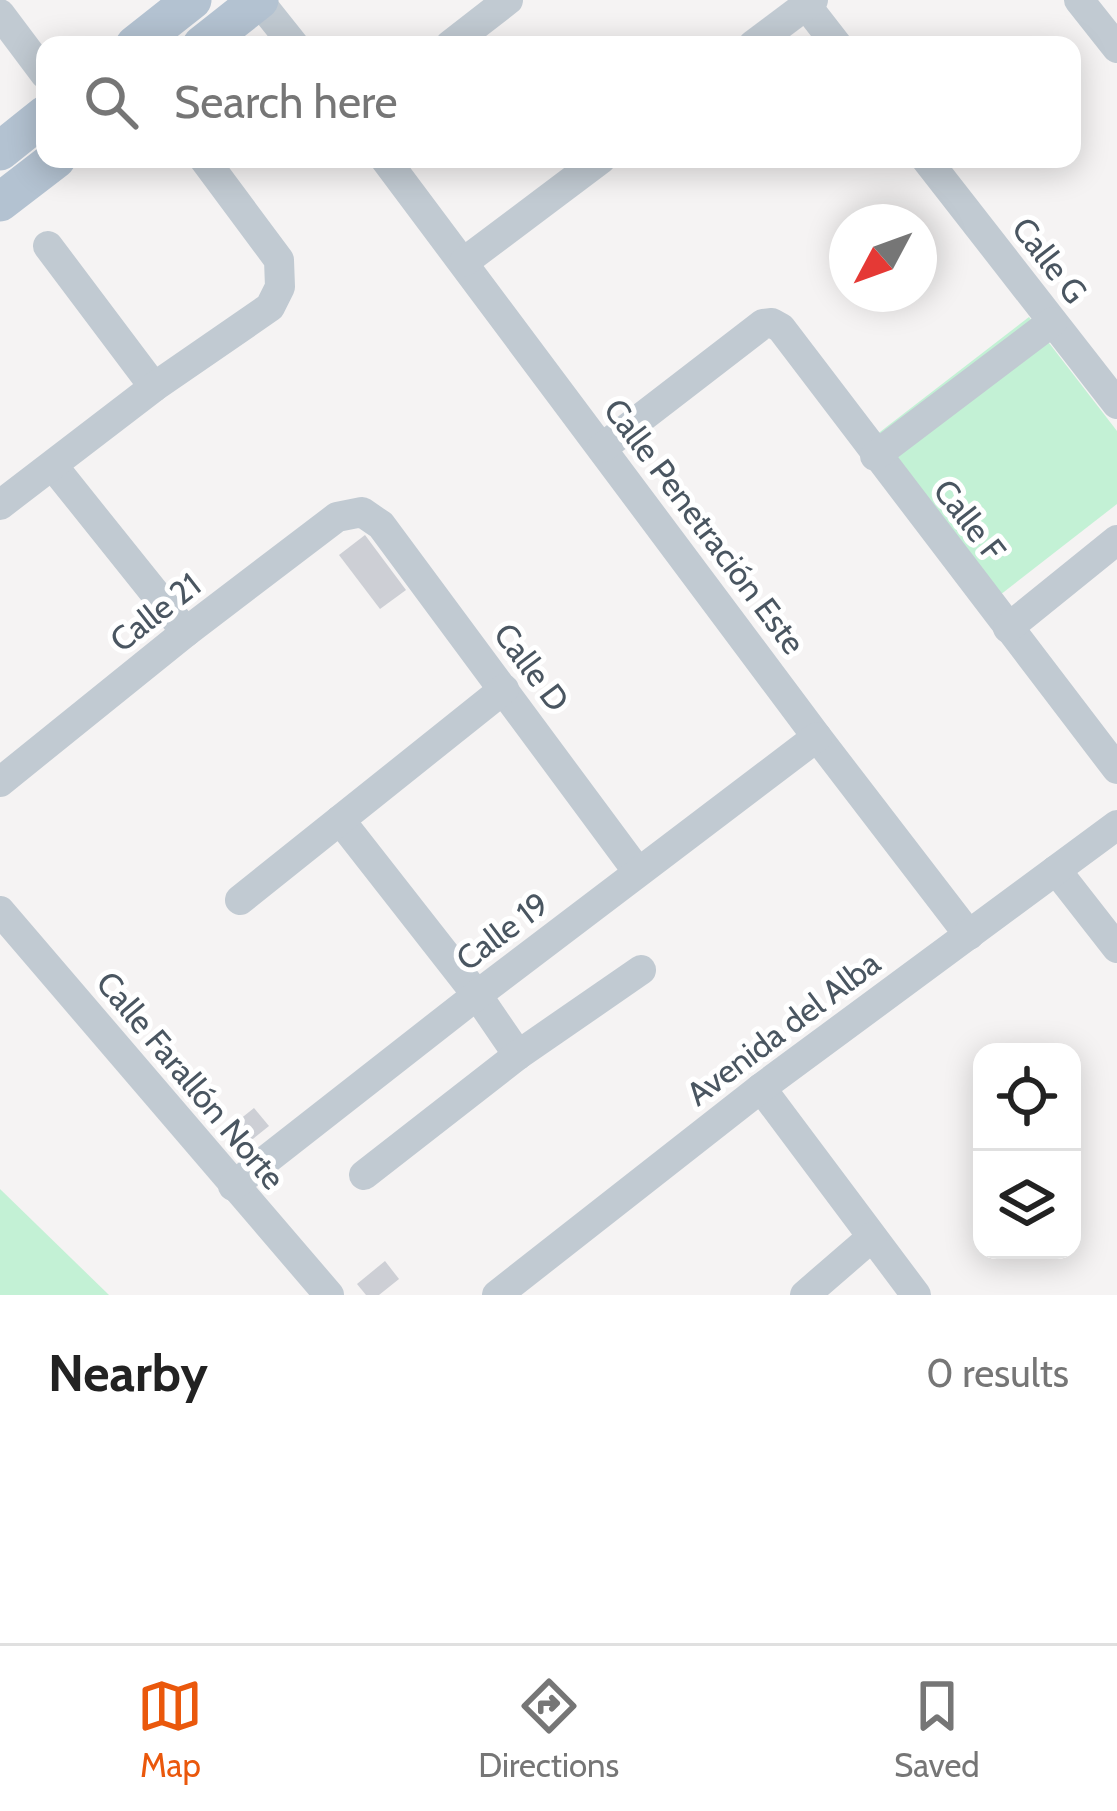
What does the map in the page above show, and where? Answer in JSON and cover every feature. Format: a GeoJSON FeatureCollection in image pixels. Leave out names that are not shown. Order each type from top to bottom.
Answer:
{"type":"FeatureCollection","features":[{"type":"Feature","properties":{"kind":"main road"},"geometry":{"type":"LineString","coordinates":[[146,36],[192,0]]}},
{"type":"Feature","properties":{"kind":"main road"},"geometry":{"type":"LineString","coordinates":[[213,36],[258,0]]}},
{"type":"Feature","properties":{"kind":"main road"},"geometry":{"type":"LineString","coordinates":[[6,173],[36,128]]}},
{"type":"Feature","properties":{"kind":"main road"},"geometry":{"type":"LineString","coordinates":[[6,173],[36,165]]}},
{"type":"Feature","properties":{"kind":"street"},"geometry":{"type":"LineString","coordinates":[[258,0],[287,36]]}},
{"type":"Feature","properties":{"kind":"street"},"geometry":{"type":"LineString","coordinates":[[462,36],[508,0]]}},
{"type":"Feature","properties":{"kind":"street"},"geometry":{"type":"LineString","coordinates":[[1079,0],[1116,46]]}},
{"type":"Feature","properties":{"kind":"street"},"geometry":{"type":"LineString","coordinates":[[765,36],[810,3],[831,36]]}},
{"type":"Feature","properties":{"kind":"street"},"geometry":{"type":"LineString","coordinates":[[0,14],[36,62]]}},
{"type":"Feature","properties":{"kind":"street"},"geometry":{"type":"LineString","coordinates":[[0,505],[154,387],[270,307],[280,287],[279,260],[210,168]]}},
{"type":"Feature","properties":{"kind":"street","name":"Calle Penetración Este"},"geometry":{"type":"LineString","coordinates":[[392,168],[969,935]]}},
{"type":"Feature","properties":{"kind":"street"},"geometry":{"type":"LineString","coordinates":[[464,262],[589,168]]}},
{"type":"Feature","properties":{"kind":"street","name":"Calle G"},"geometry":{"type":"LineString","coordinates":[[933,168],[1117,404]]}},
{"type":"Feature","properties":{"kind":"street"},"geometry":{"type":"LineString","coordinates":[[48,246],[154,387]]}},
{"type":"Feature","properties":{"kind":"street"},"geometry":{"type":"LineString","coordinates":[[875,456],[1052,322]]}},
{"type":"Feature","properties":{"kind":"street","name":"Calle F"},"geometry":{"type":"LineString","coordinates":[[602,448],[763,324],[781,328],[1117,769]]}},
{"type":"Feature","properties":{"kind":"street"},"geometry":{"type":"LineString","coordinates":[[53,466],[186,632]]}},
{"type":"Feature","properties":{"kind":"street","name":"Calle 21"},"geometry":{"type":"LineString","coordinates":[[0,782],[337,517],[362,512]]}},
{"type":"Feature","properties":{"kind":"street","name":"Calle D"},"geometry":{"type":"LineString","coordinates":[[362,512],[381,525],[638,872]]}},
{"type":"Feature","properties":{"kind":"street"},"geometry":{"type":"LineString","coordinates":[[1007,628],[1117,540]]}},
{"type":"Feature","properties":{"kind":"street"},"geometry":{"type":"LineString","coordinates":[[240,900],[504,689]]}},
{"type":"Feature","properties":{"kind":"street","name":"Calle 19"},"geometry":{"type":"LineString","coordinates":[[233,1186],[817,737]]}},
{"type":"Feature","properties":{"kind":"street"},"geometry":{"type":"LineString","coordinates":[[340,820],[518,1055]]}},
{"type":"Feature","properties":{"kind":"street","name":"Avenida del Alba"},"geometry":{"type":"LineString","coordinates":[[497,1295],[761,1088],[1117,824]]}},
{"type":"Feature","properties":{"kind":"street"},"geometry":{"type":"LineString","coordinates":[[1056,870],[1117,948]]}},
{"type":"Feature","properties":{"kind":"street","name":"Calle Farallón Norte"},"geometry":{"type":"LineString","coordinates":[[0,910],[329,1295]]}},
{"type":"Feature","properties":{"kind":"street"},"geometry":{"type":"LineString","coordinates":[[364,1175],[518,1055],[641,970]]}},
{"type":"Feature","properties":{"kind":"street"},"geometry":{"type":"LineString","coordinates":[[761,1088],[916,1295]]}},
{"type":"Feature","properties":{"kind":"street"},"geometry":{"type":"LineString","coordinates":[[805,1295],[872,1237]]}},
{"type":"Feature","properties":{"kind":"green space"},"geometry":{"type":"Polygon","coordinates":[[[1029,317],[1117,431],[1117,504],[1000,595],[876,435],[1029,317]]]}},
{"type":"Feature","properties":{"kind":"green space"},"geometry":{"type":"Polygon","coordinates":[[[0,1189],[109,1295],[0,1295],[0,1189]]]}},
{"type":"Feature","properties":{"kind":"building"},"geometry":{"type":"Polygon","coordinates":[[[365,535],[406,590],[380,609],[339,555],[365,535]]]}},
{"type":"Feature","properties":{"kind":"building"},"geometry":{"type":"Polygon","coordinates":[[[254,1108],[269,1126],[239,1150],[224,1132],[254,1108]]]}},
{"type":"Feature","properties":{"kind":"building"},"geometry":{"type":"Polygon","coordinates":[[[385,1261],[399,1279],[379,1295],[366,1295],[357,1284],[385,1261]]]}}]}
